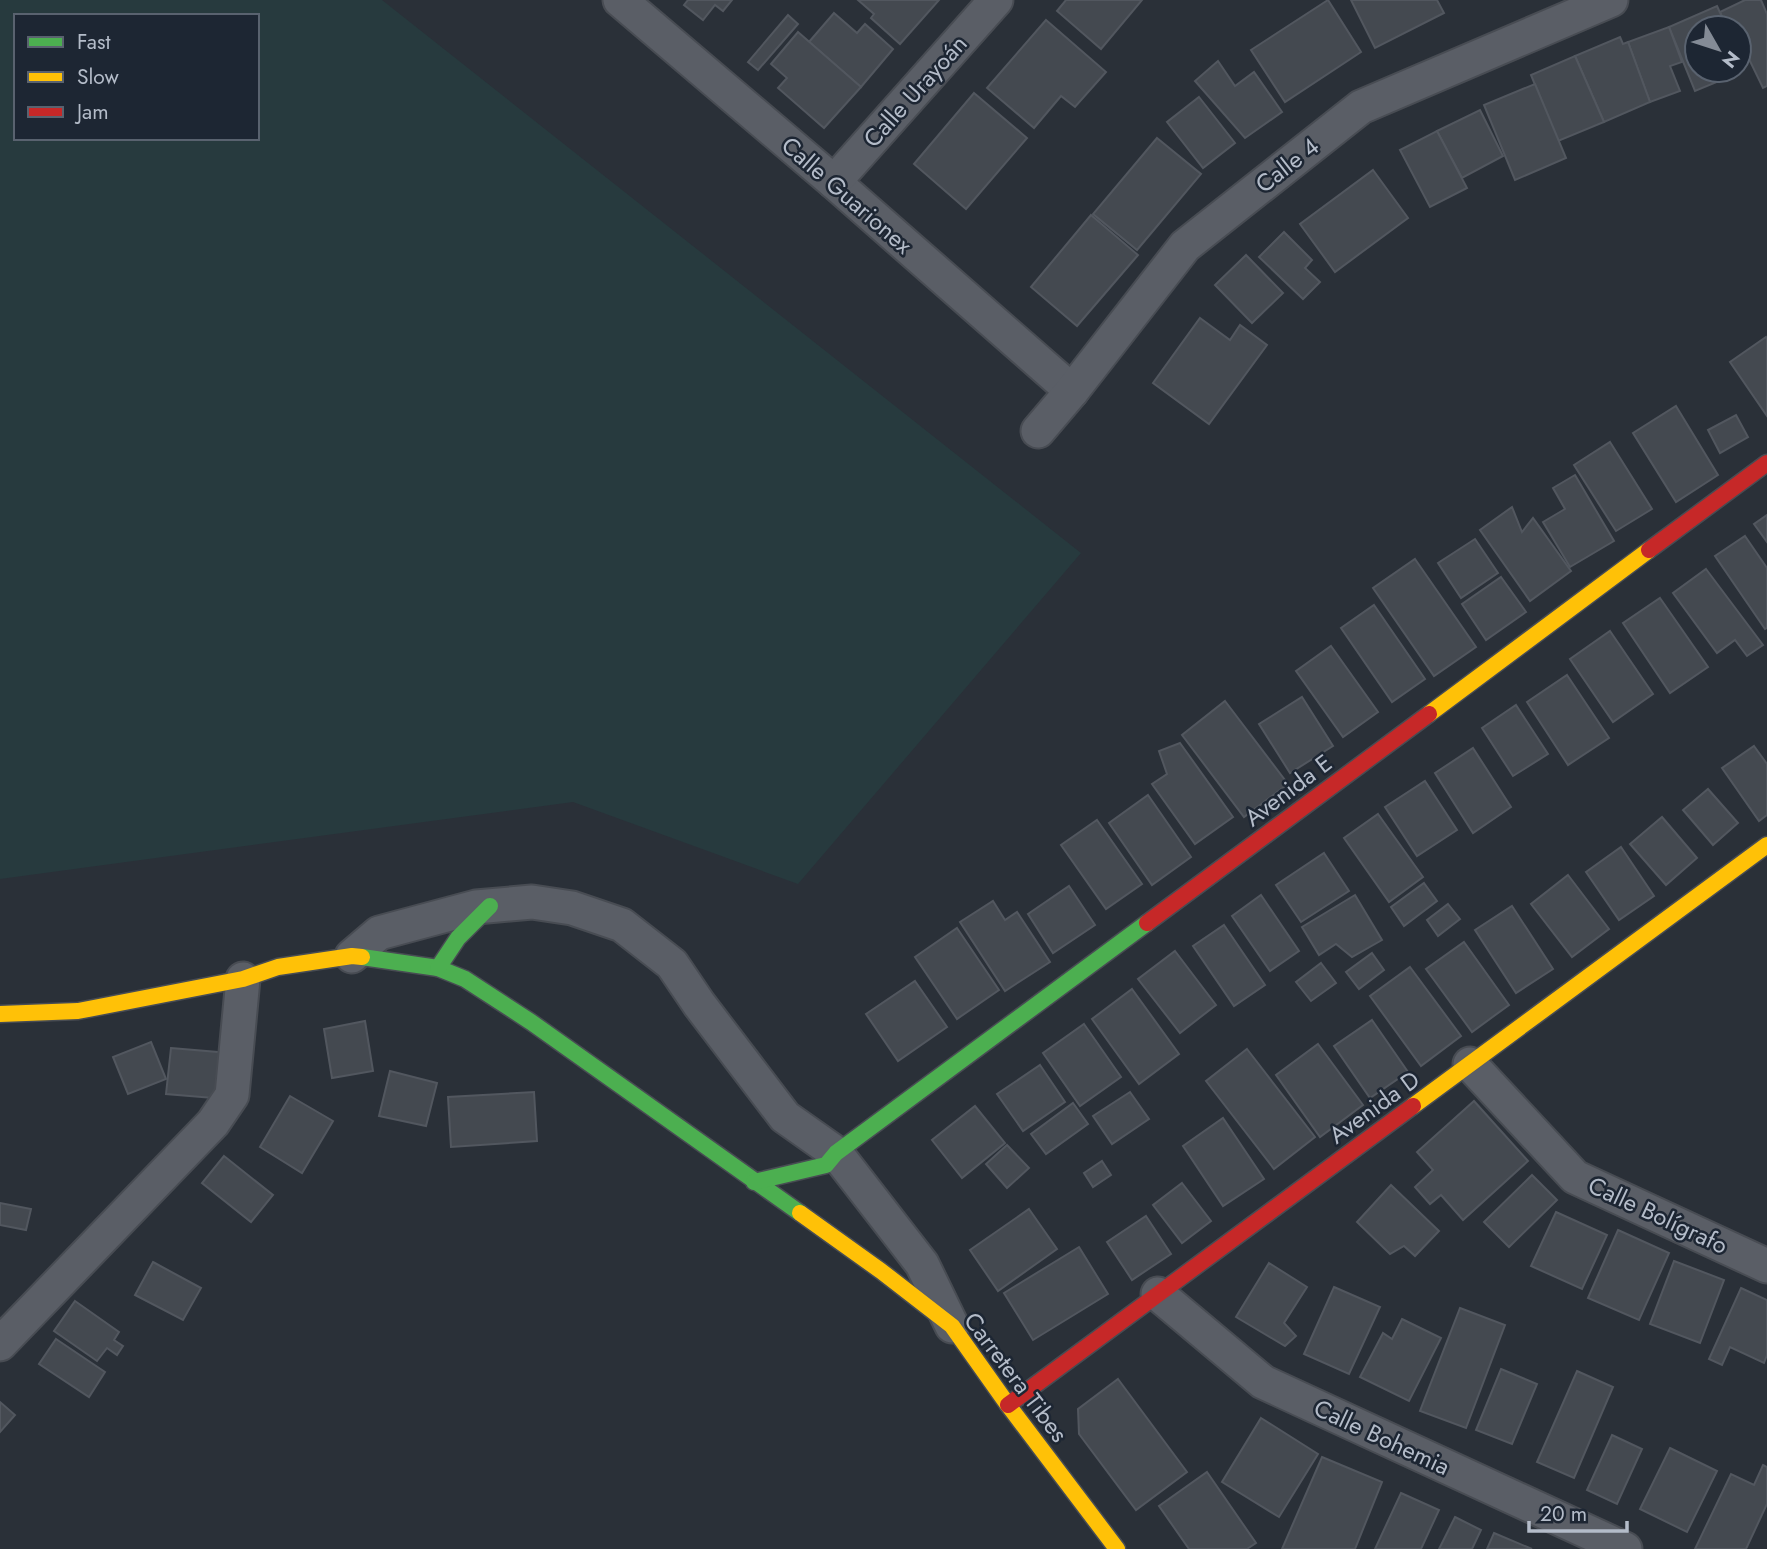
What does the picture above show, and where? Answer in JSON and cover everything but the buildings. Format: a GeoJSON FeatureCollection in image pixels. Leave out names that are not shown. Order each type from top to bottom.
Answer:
{"type":"FeatureCollection","features":[{"type":"Feature","properties":{"kind":"street","name":"Calle Guarionex"},"geometry":{"type":"LineString","coordinates":[[620,0],[834,182],[1072,391]]}},
{"type":"Feature","properties":{"kind":"street","name":"Calle Urayoán"},"geometry":{"type":"LineString","coordinates":[[834,182],[996,0]]}},
{"type":"Feature","properties":{"kind":"street","name":"Calle 4"},"geometry":{"type":"LineString","coordinates":[[1038,430],[1072,391],[1185,246],[1361,107],[1611,0]]}},
{"type":"Feature","properties":{"kind":"street","name":"Avenida E"},"geometry":{"type":"LineString","coordinates":[[754,1182],[826,1165],[836,1153],[1767,463]]}},
{"type":"Feature","properties":{"kind":"street","name":"Avenida D"},"geometry":{"type":"LineString","coordinates":[[1008,1405],[1767,845]]}},
{"type":"Feature","properties":{"kind":"street"},"geometry":{"type":"LineString","coordinates":[[352,956],[379,933],[476,907],[532,902],[572,908],[622,925],[672,964],[785,1117],[836,1153],[922,1264],[952,1326]]}},
{"type":"Feature","properties":{"kind":"street"},"geometry":{"type":"LineString","coordinates":[[438,968],[458,938],[490,906]]}},
{"type":"Feature","properties":{"kind":"street","name":"Carretera Tibes"},"geometry":{"type":"LineString","coordinates":[[0,1014],[78,1011],[243,979],[278,967],[352,956],[438,968],[465,979],[881,1270],[952,1326],[1117,1549]]}},
{"type":"Feature","properties":{"kind":"street"},"geometry":{"type":"LineString","coordinates":[[0,1344],[213,1123],[232,1095],[243,979]]}},
{"type":"Feature","properties":{"kind":"street","name":"Calle Bolígrafo"},"geometry":{"type":"LineString","coordinates":[[1470,1064],[1575,1177],[1767,1266]]}},
{"type":"Feature","properties":{"kind":"street","name":"Calle Bohemia"},"geometry":{"type":"LineString","coordinates":[[1157,1294],[1263,1382],[1580,1540],[1625,1549]]}},
{"type":"Feature","properties":{"kind":"green space"},"geometry":{"type":"Polygon","coordinates":[[[0,0],[382,0],[1081,553],[798,884],[573,802],[0,879],[0,0]]]}},
{"type":"Feature","properties":{"kind":"traffic: fast"},"geometry":{"type":"LineString","coordinates":[[438,968],[458,938],[490,906]]}},
{"type":"Feature","properties":{"kind":"traffic: fast"},"geometry":{"type":"LineString","coordinates":[[754,1182],[826,1165],[836,1153],[1147,923]]}},
{"type":"Feature","properties":{"kind":"traffic: fast"},"geometry":{"type":"LineString","coordinates":[[362,957],[438,968],[465,979],[531,1022],[800,1213]]}},
{"type":"Feature","properties":{"kind":"traffic: slow"},"geometry":{"type":"LineString","coordinates":[[1429,714],[1649,550]]}},
{"type":"Feature","properties":{"kind":"traffic: slow"},"geometry":{"type":"LineString","coordinates":[[1413,1106],[1767,845]]}},
{"type":"Feature","properties":{"kind":"traffic: slow"},"geometry":{"type":"LineString","coordinates":[[0,1014],[78,1011],[243,979],[278,967],[352,956],[362,957]]}},
{"type":"Feature","properties":{"kind":"traffic: slow"},"geometry":{"type":"LineString","coordinates":[[800,1213],[952,1326],[1117,1549]]}},
{"type":"Feature","properties":{"kind":"traffic: jam"},"geometry":{"type":"LineString","coordinates":[[1649,550],[1767,463]]}},
{"type":"Feature","properties":{"kind":"traffic: jam"},"geometry":{"type":"LineString","coordinates":[[1147,923],[1429,714]]}},
{"type":"Feature","properties":{"kind":"traffic: jam"},"geometry":{"type":"LineString","coordinates":[[1008,1405],[1413,1106]]}}]}
